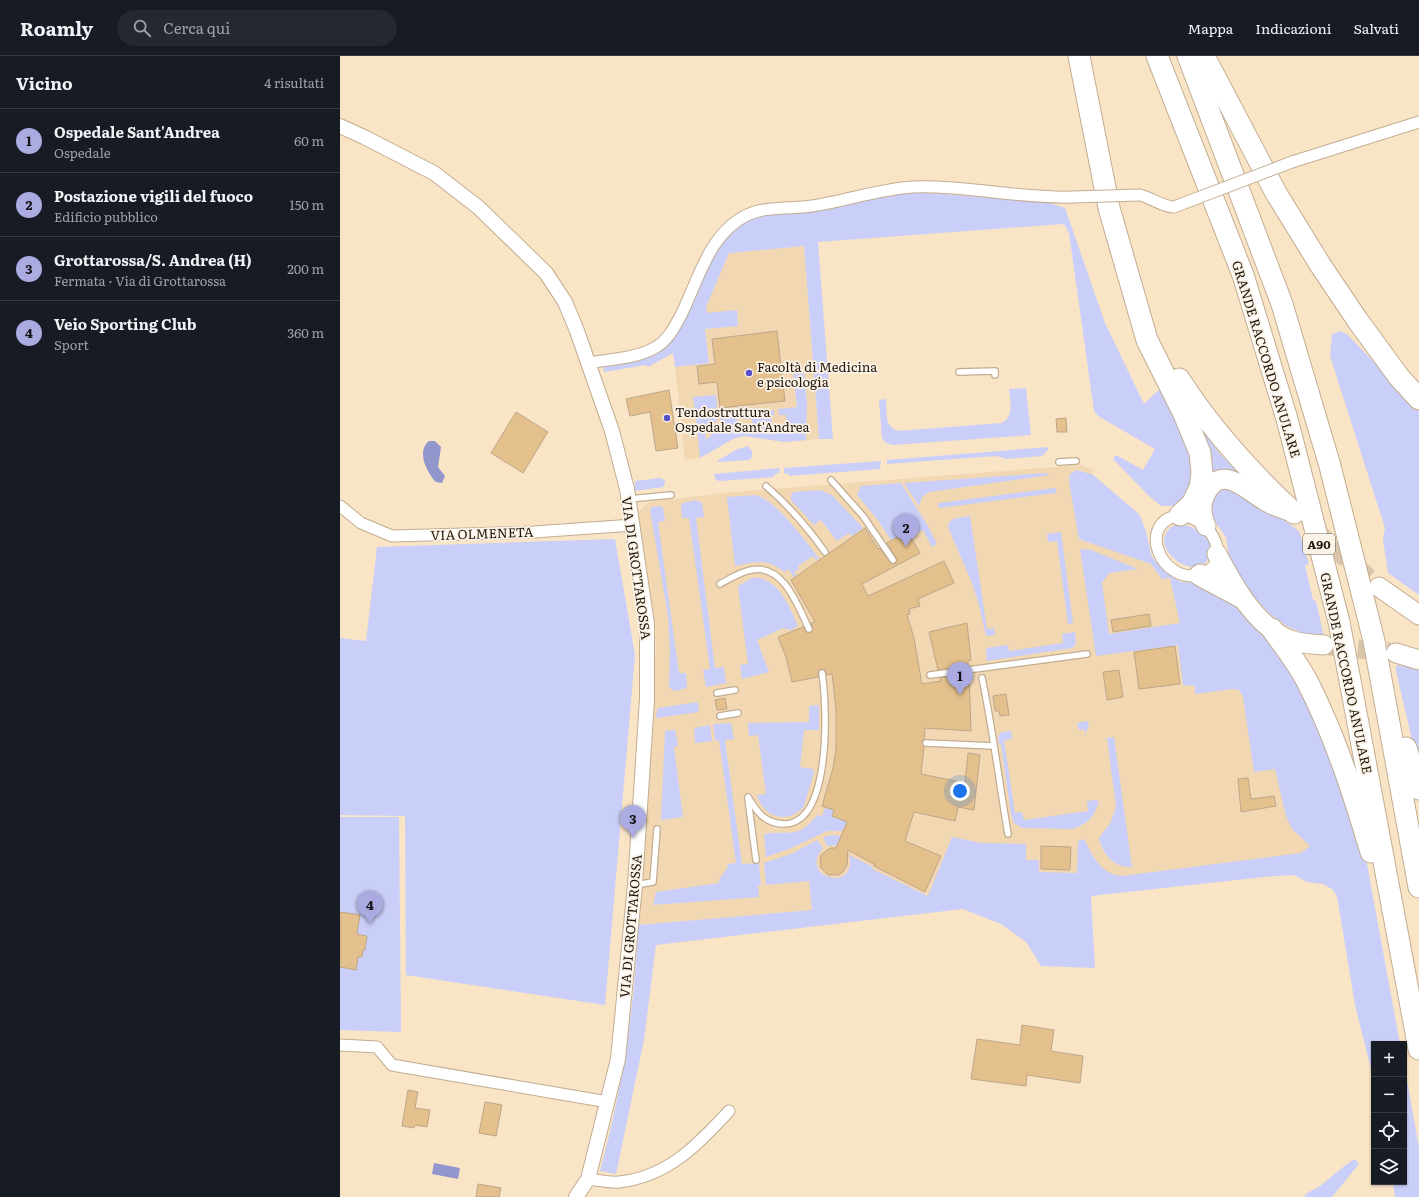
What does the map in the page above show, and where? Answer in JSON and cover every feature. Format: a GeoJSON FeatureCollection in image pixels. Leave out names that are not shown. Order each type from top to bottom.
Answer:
{"type":"FeatureCollection","features":[{"type":"Feature","properties":{"kind":"highway"},"geometry":{"type":"LineString","coordinates":[[1079,56],[1109,208],[1147,340],[1184,414],[1200,453],[1202,473],[1200,488],[1192,504],[1180,515]]}},
{"type":"Feature","properties":{"kind":"highway","name":"GRANDE RACCORDO ANULARE"},"geometry":{"type":"LineString","coordinates":[[1157,56],[1243,275],[1287,419],[1339,622],[1419,1049]]}},
{"type":"Feature","properties":{"kind":"highway","name":"GRANDE RACCORDO ANULARE"},"geometry":{"type":"LineString","coordinates":[[1188,56],[1282,304],[1330,466],[1374,641],[1419,887]]}},
{"type":"Feature","properties":{"kind":"highway"},"geometry":{"type":"LineString","coordinates":[[1204,56],[1276,193],[1313,253],[1358,321],[1399,377],[1419,399]]}},
{"type":"Feature","properties":{"kind":"highway"},"geometry":{"type":"LineString","coordinates":[[1132,287],[1167,360],[1192,398],[1241,461],[1296,514]]}},
{"type":"Feature","properties":{"kind":"highway"},"geometry":{"type":"LineString","coordinates":[[1206,526],[1202,512],[1204,497],[1211,485],[1222,480],[1235,480],[1268,503],[1296,514]]}},
{"type":"Feature","properties":{"kind":"highway"},"geometry":{"type":"LineString","coordinates":[[1217,554],[1240,597]]}},
{"type":"Feature","properties":{"kind":"highway"},"geometry":{"type":"LineString","coordinates":[[1200,574],[1240,597],[1272,629],[1283,637],[1298,642],[1324,645]]}},
{"type":"Feature","properties":{"kind":"highway"},"geometry":{"type":"LineString","coordinates":[[1379,587],[1419,615]]}},
{"type":"Feature","properties":{"kind":"highway"},"geometry":{"type":"LineString","coordinates":[[1272,629],[1307,682],[1359,810],[1374,862],[1387,941],[1412,1011]]}},
{"type":"Feature","properties":{"kind":"highway"},"geometry":{"type":"LineString","coordinates":[[1374,641],[1419,789]]}},
{"type":"Feature","properties":{"kind":"highway"},"geometry":{"type":"LineString","coordinates":[[1396,653],[1419,660]]}},
{"type":"Feature","properties":{"kind":"street"},"geometry":{"type":"LineString","coordinates":[[588,363],[641,354],[656,347],[662,342],[674,328],[713,246],[733,224],[747,215],[765,210],[812,206],[913,187],[943,188],[1052,198],[1140,195],[1156,200],[1167,207],[1174,207],[1292,162],[1419,122]]}},
{"type":"Feature","properties":{"kind":"street","name":"VIA DI GROTTAROSSA"},"geometry":{"type":"LineString","coordinates":[[340,126],[434,173],[478,206],[546,273],[565,302],[588,363],[612,431],[629,499],[647,624],[648,676],[635,885],[618,1060],[588,1179],[576,1197]]}},
{"type":"Feature","properties":{"kind":"street","name":"VIA OLMENETA"},"geometry":{"type":"LineString","coordinates":[[340,506],[361,523],[392,536],[519,532],[633,525]]}},
{"type":"Feature","properties":{"kind":"street"},"geometry":{"type":"LineString","coordinates":[[1180,515],[1194,518],[1206,526],[1213,536],[1217,554],[1213,566],[1200,574],[1188,575],[1176,571],[1164,561],[1157,548],[1157,534],[1162,522],[1167,518],[1180,515]]}},
{"type":"Feature","properties":{"kind":"street"},"geometry":{"type":"LineString","coordinates":[[340,1045],[377,1047],[392,1065],[608,1102]]}},
{"type":"Feature","properties":{"kind":"street"},"geometry":{"type":"LineString","coordinates":[[588,1179],[618,1182],[649,1175],[675,1162],[700,1142],[729,1111]]}},
{"type":"Feature","properties":{"kind":"lane"},"geometry":{"type":"LineString","coordinates":[[959,372],[995,371],[995,375]]}},
{"type":"Feature","properties":{"kind":"lane"},"geometry":{"type":"LineString","coordinates":[[1059,462],[1076,461]]}},
{"type":"Feature","properties":{"kind":"lane"},"geometry":{"type":"LineString","coordinates":[[831,480],[863,516],[893,560]]}},
{"type":"Feature","properties":{"kind":"lane"},"geometry":{"type":"LineString","coordinates":[[766,486],[809,530],[826,552]]}},
{"type":"Feature","properties":{"kind":"lane"},"geometry":{"type":"LineString","coordinates":[[629,499],[671,495]]}},
{"type":"Feature","properties":{"kind":"lane"},"geometry":{"type":"LineString","coordinates":[[720,584],[750,570],[759,569],[770,572],[781,581],[809,629]]}},
{"type":"Feature","properties":{"kind":"lane"},"geometry":{"type":"LineString","coordinates":[[930,675],[1087,654]]}},
{"type":"Feature","properties":{"kind":"lane"},"geometry":{"type":"LineString","coordinates":[[756,860],[748,797],[758,814],[773,822],[783,824],[796,822],[807,812],[815,794],[824,750],[826,713],[822,673]]}},
{"type":"Feature","properties":{"kind":"lane"},"geometry":{"type":"LineString","coordinates":[[982,678],[993,730],[993,746],[1008,834]]}},
{"type":"Feature","properties":{"kind":"lane"},"geometry":{"type":"LineString","coordinates":[[716,693],[735,690]]}},
{"type":"Feature","properties":{"kind":"lane"},"geometry":{"type":"LineString","coordinates":[[720,716],[738,713]]}},
{"type":"Feature","properties":{"kind":"lane"},"geometry":{"type":"LineString","coordinates":[[926,743],[993,746]]}},
{"type":"Feature","properties":{"kind":"lane"},"geometry":{"type":"LineString","coordinates":[[635,885],[653,882],[657,829]]}},
{"type":"Feature","properties":{"kind":"shaded area"},"geometry":{"type":"Polygon","coordinates":[[[916,192],[1046,202],[1065,208],[1105,323],[1144,404],[1163,386],[1194,466],[1190,493],[1176,506],[1161,506],[1149,496],[1113,459],[1116,455],[1143,470],[1155,449],[1098,416],[1094,411],[1069,233],[1064,224],[818,242],[833,439],[819,439],[804,246],[729,253],[706,307],[707,313],[737,310],[738,326],[705,329],[709,363],[675,367],[673,353],[648,367],[646,365],[604,372],[603,366],[639,360],[658,352],[670,340],[711,258],[729,233],[755,215],[916,192]]]}},
{"type":"Feature","properties":{"kind":"shaded area"},"geometry":{"type":"Polygon","coordinates":[[[804,246],[819,439],[785,442],[744,436],[733,439],[700,458],[685,460],[675,367],[709,363],[705,329],[706,307],[729,253],[804,246]]]}},
{"type":"Feature","properties":{"kind":"shaded area"},"geometry":{"type":"Polygon","coordinates":[[[1340,331],[1348,335],[1419,409],[1419,595],[1388,573],[1383,539],[1385,528],[1330,356],[1332,334],[1340,331]]]}},
{"type":"Feature","properties":{"kind":"shaded area"},"geometry":{"type":"Polygon","coordinates":[[[804,373],[807,403],[806,440],[785,442],[744,436],[733,439],[700,458],[696,418],[716,416],[717,422],[704,424],[706,440],[721,426],[720,415],[738,413],[737,426],[753,430],[752,419],[743,419],[742,413],[774,410],[774,416],[771,417],[773,428],[787,427],[786,415],[779,415],[778,409],[797,407],[793,374],[804,373]]]}},
{"type":"Feature","properties":{"kind":"shaded area"},"geometry":{"type":"Polygon","coordinates":[[[1026,388],[1031,435],[892,445],[886,443],[882,438],[879,400],[886,399],[888,422],[890,426],[898,431],[1001,423],[1010,413],[1011,403],[1009,389],[1026,388]]]}},
{"type":"Feature","properties":{"kind":"shaded area"},"geometry":{"type":"Polygon","coordinates":[[[716,395],[717,408],[695,411],[693,397],[716,395]]]}},
{"type":"Feature","properties":{"kind":"shaded area"},"geometry":{"type":"Polygon","coordinates":[[[1195,419],[1220,454],[1248,482],[1212,477],[1195,419]]]}},
{"type":"Feature","properties":{"kind":"shaded area"},"geometry":{"type":"Polygon","coordinates":[[[429,441],[435,441],[441,447],[438,467],[445,476],[442,483],[436,482],[426,468],[424,462],[423,450],[429,441]]]}},
{"type":"Feature","properties":{"kind":"shaded area"},"geometry":{"type":"Polygon","coordinates":[[[748,446],[752,451],[752,457],[749,460],[717,461],[738,449],[748,446]]]}},
{"type":"Feature","properties":{"kind":"shaded area"},"geometry":{"type":"Polygon","coordinates":[[[1048,447],[1048,450],[1042,456],[1007,459],[996,456],[887,464],[887,460],[1048,447]]]}},
{"type":"Feature","properties":{"kind":"shaded area"},"geometry":{"type":"Polygon","coordinates":[[[881,461],[880,469],[789,476],[788,473],[784,474],[784,468],[881,461]]]}},
{"type":"Feature","properties":{"kind":"shaded area"},"geometry":{"type":"Polygon","coordinates":[[[1080,465],[1094,470],[1092,474],[1080,470],[1073,471],[1069,478],[1079,539],[1151,564],[1162,579],[1170,578],[1240,624],[1334,866],[638,925],[656,648],[655,623],[636,513],[650,502],[722,493],[1080,465]]]}},
{"type":"Feature","properties":{"kind":"shaded area"},"geometry":{"type":"Polygon","coordinates":[[[779,468],[780,472],[774,475],[774,477],[720,481],[716,480],[714,474],[779,468]]]}},
{"type":"Feature","properties":{"kind":"shaded area"},"geometry":{"type":"Polygon","coordinates":[[[1076,470],[1092,474],[1139,514],[1145,528],[1152,557],[1162,569],[1181,582],[1198,583],[1227,598],[1275,647],[1305,691],[1365,853],[1399,1041],[1371,1041],[1371,1069],[1355,1005],[1337,896],[1332,889],[1323,884],[1307,882],[1294,875],[1091,896],[1095,968],[1041,966],[1026,942],[1001,924],[963,909],[656,945],[644,1040],[616,1174],[600,1171],[615,1110],[626,1049],[634,987],[638,925],[812,910],[809,881],[766,885],[764,863],[791,854],[817,840],[823,848],[817,859],[818,868],[822,874],[838,878],[846,874],[850,867],[849,855],[873,867],[872,869],[928,896],[952,837],[981,843],[1026,844],[1026,860],[1039,860],[1039,872],[1077,873],[1078,841],[1084,839],[1094,858],[1103,868],[1114,875],[1122,876],[1301,853],[1310,846],[1292,829],[1286,816],[1275,769],[1254,772],[1243,697],[1239,690],[1233,689],[1195,694],[1195,686],[1183,685],[1178,645],[1096,656],[1080,549],[1091,550],[1138,569],[1109,573],[1102,583],[1109,634],[1180,623],[1170,578],[1162,579],[1151,564],[1079,539],[1069,482],[1070,474],[1076,470]]]}},
{"type":"Feature","properties":{"kind":"shaded area"},"geometry":{"type":"Polygon","coordinates":[[[1046,473],[1050,475],[929,492],[922,497],[919,506],[904,483],[1046,473]]]}},
{"type":"Feature","properties":{"kind":"shaded area"},"geometry":{"type":"Polygon","coordinates":[[[660,478],[665,480],[664,487],[635,491],[635,481],[660,478]]]}},
{"type":"Feature","properties":{"kind":"shaded area"},"geometry":{"type":"Polygon","coordinates":[[[901,483],[928,526],[937,544],[932,547],[923,530],[911,536],[907,531],[891,540],[877,519],[857,495],[861,486],[901,483]]]}},
{"type":"Feature","properties":{"kind":"shaded area"},"geometry":{"type":"Polygon","coordinates":[[[1221,484],[1240,489],[1299,531],[1309,564],[1305,565],[1313,600],[1316,601],[1324,637],[1302,633],[1285,625],[1270,614],[1250,593],[1230,563],[1226,537],[1208,512],[1212,490],[1221,484]]]}},
{"type":"Feature","properties":{"kind":"shaded area"},"geometry":{"type":"Polygon","coordinates":[[[1055,488],[1057,490],[1055,493],[940,508],[938,506],[939,503],[1055,488]]]}},
{"type":"Feature","properties":{"kind":"shaded area"},"geometry":{"type":"Polygon","coordinates":[[[820,490],[832,495],[863,528],[852,536],[849,533],[837,541],[821,520],[814,525],[791,500],[791,495],[794,492],[820,490]]]}},
{"type":"Feature","properties":{"kind":"shaded area"},"geometry":{"type":"Polygon","coordinates":[[[756,495],[773,505],[781,513],[819,558],[816,560],[813,556],[798,566],[799,569],[794,572],[796,575],[794,577],[788,569],[784,572],[766,563],[754,562],[735,566],[727,497],[756,495]]]}},
{"type":"Feature","properties":{"kind":"shaded area"},"geometry":{"type":"Polygon","coordinates":[[[696,500],[702,503],[704,517],[696,518],[715,668],[724,667],[726,683],[706,687],[703,670],[710,669],[689,518],[682,518],[681,505],[683,503],[696,500]]]}},
{"type":"Feature","properties":{"kind":"shaded area"},"geometry":{"type":"Polygon","coordinates":[[[660,506],[663,508],[665,521],[658,522],[679,673],[686,673],[687,688],[674,691],[669,687],[670,651],[668,616],[650,510],[652,507],[660,506]]]}},
{"type":"Feature","properties":{"kind":"shaded area"},"geometry":{"type":"Polygon","coordinates":[[[970,516],[987,629],[994,628],[995,635],[986,636],[972,583],[948,527],[949,523],[953,519],[970,516]]]}},
{"type":"Feature","properties":{"kind":"shaded area"},"geometry":{"type":"Polygon","coordinates":[[[1177,524],[1193,528],[1206,537],[1210,544],[1211,551],[1209,558],[1203,565],[1194,567],[1185,565],[1177,561],[1170,554],[1165,546],[1164,538],[1168,531],[1177,524]]]}},
{"type":"Feature","properties":{"kind":"shaded area"},"geometry":{"type":"Polygon","coordinates":[[[1061,532],[1073,623],[1068,624],[1057,541],[1048,542],[1047,534],[1061,532]]]}},
{"type":"Feature","properties":{"kind":"shaded area"},"geometry":{"type":"Polygon","coordinates":[[[615,539],[635,655],[605,1005],[406,975],[405,816],[340,815],[340,638],[366,641],[377,547],[615,539]]]}},
{"type":"Feature","properties":{"kind":"shaded area"},"geometry":{"type":"Polygon","coordinates":[[[752,578],[761,578],[775,587],[787,602],[798,626],[791,630],[783,628],[757,640],[769,672],[742,679],[740,665],[748,664],[738,586],[752,578]]]}},
{"type":"Feature","properties":{"kind":"shaded area"},"geometry":{"type":"Polygon","coordinates":[[[1075,632],[1076,644],[1072,648],[987,661],[986,648],[1008,645],[1009,651],[1063,643],[1062,634],[1075,632]]]}},
{"type":"Feature","properties":{"kind":"shaded area"},"geometry":{"type":"Polygon","coordinates":[[[1396,665],[1419,669],[1419,770],[1396,671],[1396,665]]]}},
{"type":"Feature","properties":{"kind":"shaded area"},"geometry":{"type":"Polygon","coordinates":[[[698,702],[699,712],[657,718],[656,716],[658,708],[698,702]]]}},
{"type":"Feature","properties":{"kind":"shaded area"},"geometry":{"type":"Polygon","coordinates":[[[819,705],[819,730],[804,730],[800,767],[813,769],[814,772],[804,806],[791,816],[784,817],[771,814],[760,803],[757,795],[766,794],[758,735],[749,736],[748,723],[809,722],[809,706],[819,705]]]}},
{"type":"Feature","properties":{"kind":"shaded area"},"geometry":{"type":"Polygon","coordinates":[[[1088,721],[1089,726],[1085,734],[1084,729],[1079,730],[1077,723],[1088,721]]]}},
{"type":"Feature","properties":{"kind":"shaded area"},"geometry":{"type":"Polygon","coordinates":[[[731,723],[734,739],[725,740],[742,864],[759,863],[761,885],[758,886],[759,897],[653,905],[656,892],[719,883],[719,880],[728,867],[727,864],[736,863],[719,740],[715,741],[713,724],[731,723]]]}},
{"type":"Feature","properties":{"kind":"shaded area"},"geometry":{"type":"Polygon","coordinates":[[[710,725],[712,741],[695,743],[694,728],[710,725]]]}},
{"type":"Feature","properties":{"kind":"shaded area"},"geometry":{"type":"Polygon","coordinates":[[[675,730],[678,746],[674,747],[683,817],[661,820],[665,731],[675,730]]]}},
{"type":"Feature","properties":{"kind":"shaded area"},"geometry":{"type":"Polygon","coordinates":[[[1011,731],[1012,739],[1004,740],[1015,813],[1022,812],[1024,820],[1088,811],[1087,801],[1099,801],[1095,812],[1089,820],[1081,826],[1071,829],[1022,828],[1014,823],[1011,814],[1001,745],[999,744],[998,736],[1002,732],[1011,731]]]}},
{"type":"Feature","properties":{"kind":"shaded area"},"geometry":{"type":"Polygon","coordinates":[[[1114,737],[1132,867],[1120,865],[1110,859],[1103,850],[1099,838],[1111,822],[1116,806],[1107,738],[1114,737]]]}},
{"type":"Feature","properties":{"kind":"shaded area"},"geometry":{"type":"Polygon","coordinates":[[[825,808],[834,810],[832,817],[847,822],[842,831],[827,831],[789,849],[766,857],[764,834],[798,831],[810,823],[817,815],[822,816],[825,808]]]}},
{"type":"Feature","properties":{"kind":"shaded area"},"geometry":{"type":"Polygon","coordinates":[[[340,817],[399,817],[401,1032],[340,1030],[340,817]]]}},
{"type":"Feature","properties":{"kind":"shaded area"},"geometry":{"type":"Polygon","coordinates":[[[832,835],[841,836],[838,845],[827,846],[823,837],[832,835]]]}},
{"type":"Feature","properties":{"kind":"shaded area"},"geometry":{"type":"Polygon","coordinates":[[[1407,1080],[1419,1148],[1419,1197],[1395,1197],[1393,1185],[1407,1185],[1407,1080]]]}},
{"type":"Feature","properties":{"kind":"shaded area"},"geometry":{"type":"Polygon","coordinates":[[[1355,1159],[1359,1164],[1332,1197],[1304,1197],[1307,1193],[1320,1186],[1355,1159]]]}},
{"type":"Feature","properties":{"kind":"shaded area"},"geometry":{"type":"Polygon","coordinates":[[[434,1163],[460,1168],[458,1179],[432,1174],[434,1163]]]}},
{"type":"Feature","properties":{"kind":"building","name":"Facoltà di Medicina e psicologia"},"geometry":{"type":"Polygon","coordinates":[[[777,331],[785,401],[720,408],[717,382],[699,384],[697,366],[715,364],[712,339],[777,331]]]}},
{"type":"Feature","properties":{"kind":"building","name":"Tendostruttura Ospedale Sant'Andrea"},"geometry":{"type":"Polygon","coordinates":[[[669,390],[678,448],[656,451],[650,412],[630,416],[626,399],[669,390]]]}},
{"type":"Feature","properties":{"kind":"building"},"geometry":{"type":"Polygon","coordinates":[[[516,412],[548,432],[523,473],[491,453],[516,412]]]}},
{"type":"Feature","properties":{"kind":"building"},"geometry":{"type":"Polygon","coordinates":[[[1066,418],[1067,432],[1057,432],[1056,419],[1066,418]]]}},
{"type":"Feature","properties":{"kind":"building"},"geometry":{"type":"Polygon","coordinates":[[[865,528],[878,549],[879,548],[892,564],[896,563],[897,559],[887,543],[907,531],[920,553],[862,584],[868,596],[944,561],[954,583],[918,599],[920,606],[909,609],[910,614],[907,615],[914,638],[922,684],[941,681],[940,678],[969,674],[971,731],[925,728],[924,739],[922,742],[924,747],[921,774],[965,783],[968,753],[980,755],[974,810],[958,807],[955,821],[914,812],[905,841],[941,856],[925,892],[874,866],[874,864],[848,850],[847,865],[842,873],[838,875],[828,875],[821,868],[820,858],[822,854],[830,848],[836,848],[847,822],[832,816],[834,810],[822,806],[833,768],[836,748],[836,709],[832,674],[827,675],[825,670],[821,669],[818,672],[818,677],[792,682],[786,657],[778,637],[803,627],[806,632],[810,633],[813,629],[811,623],[815,622],[791,580],[865,528]]]}},
{"type":"Feature","properties":{"kind":"building"},"geometry":{"type":"Polygon","coordinates":[[[1149,614],[1151,626],[1113,632],[1111,620],[1149,614]]]}},
{"type":"Feature","properties":{"kind":"building"},"geometry":{"type":"Polygon","coordinates":[[[967,623],[971,660],[968,661],[968,666],[938,670],[929,632],[967,623]]]}},
{"type":"Feature","properties":{"kind":"building"},"geometry":{"type":"Polygon","coordinates":[[[1175,646],[1180,684],[1139,689],[1134,652],[1175,646]]]}},
{"type":"Feature","properties":{"kind":"building"},"geometry":{"type":"Polygon","coordinates":[[[1119,670],[1123,697],[1107,700],[1103,672],[1119,670]]]}},
{"type":"Feature","properties":{"kind":"building"},"geometry":{"type":"Polygon","coordinates":[[[1006,694],[1009,715],[1000,716],[999,711],[995,711],[993,696],[1006,694]]]}},
{"type":"Feature","properties":{"kind":"building"},"geometry":{"type":"Polygon","coordinates":[[[725,698],[727,709],[717,710],[715,700],[725,698]]]}},
{"type":"Feature","properties":{"kind":"building"},"geometry":{"type":"Polygon","coordinates":[[[1248,778],[1251,799],[1274,796],[1276,806],[1241,812],[1238,779],[1248,778]]]}},
{"type":"Feature","properties":{"kind":"building"},"geometry":{"type":"Polygon","coordinates":[[[1041,846],[1071,847],[1070,870],[1041,869],[1041,846]]]}},
{"type":"Feature","properties":{"kind":"building"},"geometry":{"type":"Polygon","coordinates":[[[340,912],[360,915],[357,934],[367,936],[365,950],[363,950],[362,957],[358,957],[356,970],[340,967],[340,912]]]}},
{"type":"Feature","properties":{"kind":"building"},"geometry":{"type":"Polygon","coordinates":[[[1022,1025],[1054,1030],[1051,1051],[1083,1056],[1080,1083],[1027,1075],[1026,1086],[971,1079],[977,1039],[1020,1045],[1022,1025]]]}},
{"type":"Feature","properties":{"kind":"building"},"geometry":{"type":"Polygon","coordinates":[[[408,1090],[418,1092],[415,1108],[430,1110],[427,1127],[415,1125],[414,1128],[402,1126],[408,1090]]]}},
{"type":"Feature","properties":{"kind":"building"},"geometry":{"type":"Polygon","coordinates":[[[485,1102],[502,1105],[496,1136],[479,1133],[485,1102]]]}},
{"type":"Feature","properties":{"kind":"building"},"geometry":{"type":"Polygon","coordinates":[[[478,1184],[501,1188],[499,1197],[476,1197],[478,1184]]]}},
{"type":"Feature","properties":{"kind":"tunnel"},"geometry":{"type":"LineString","coordinates":[[1311,527],[1379,587]]}},
{"type":"Feature","properties":{"kind":"tunnel"},"geometry":{"type":"LineString","coordinates":[[1329,646],[1390,652]]}},
{"type":"Feature","properties":{"kind":"place","name":"Facoltà di Medicina e psicologia"},"geometry":{"type":"Point","coordinates":[749,373]}},
{"type":"Feature","properties":{"kind":"place","name":"Tendostruttura Ospedale Sant'Andrea"},"geometry":{"type":"Point","coordinates":[667,418]}},
{"type":"Feature","properties":{"kind":"place","name":"Postazione vigili del fuoco"},"geometry":{"type":"Point","coordinates":[906,547]}},
{"type":"Feature","properties":{"kind":"place","name":"Ospedale Sant'Andrea"},"geometry":{"type":"Point","coordinates":[960,695]}},
{"type":"Feature","properties":{"kind":"place","name":"Grottarossa/S. Andrea (H)"},"geometry":{"type":"Point","coordinates":[633,838]}},
{"type":"Feature","properties":{"kind":"place","name":"Veio Sporting Club"},"geometry":{"type":"Point","coordinates":[370,924]}}]}
